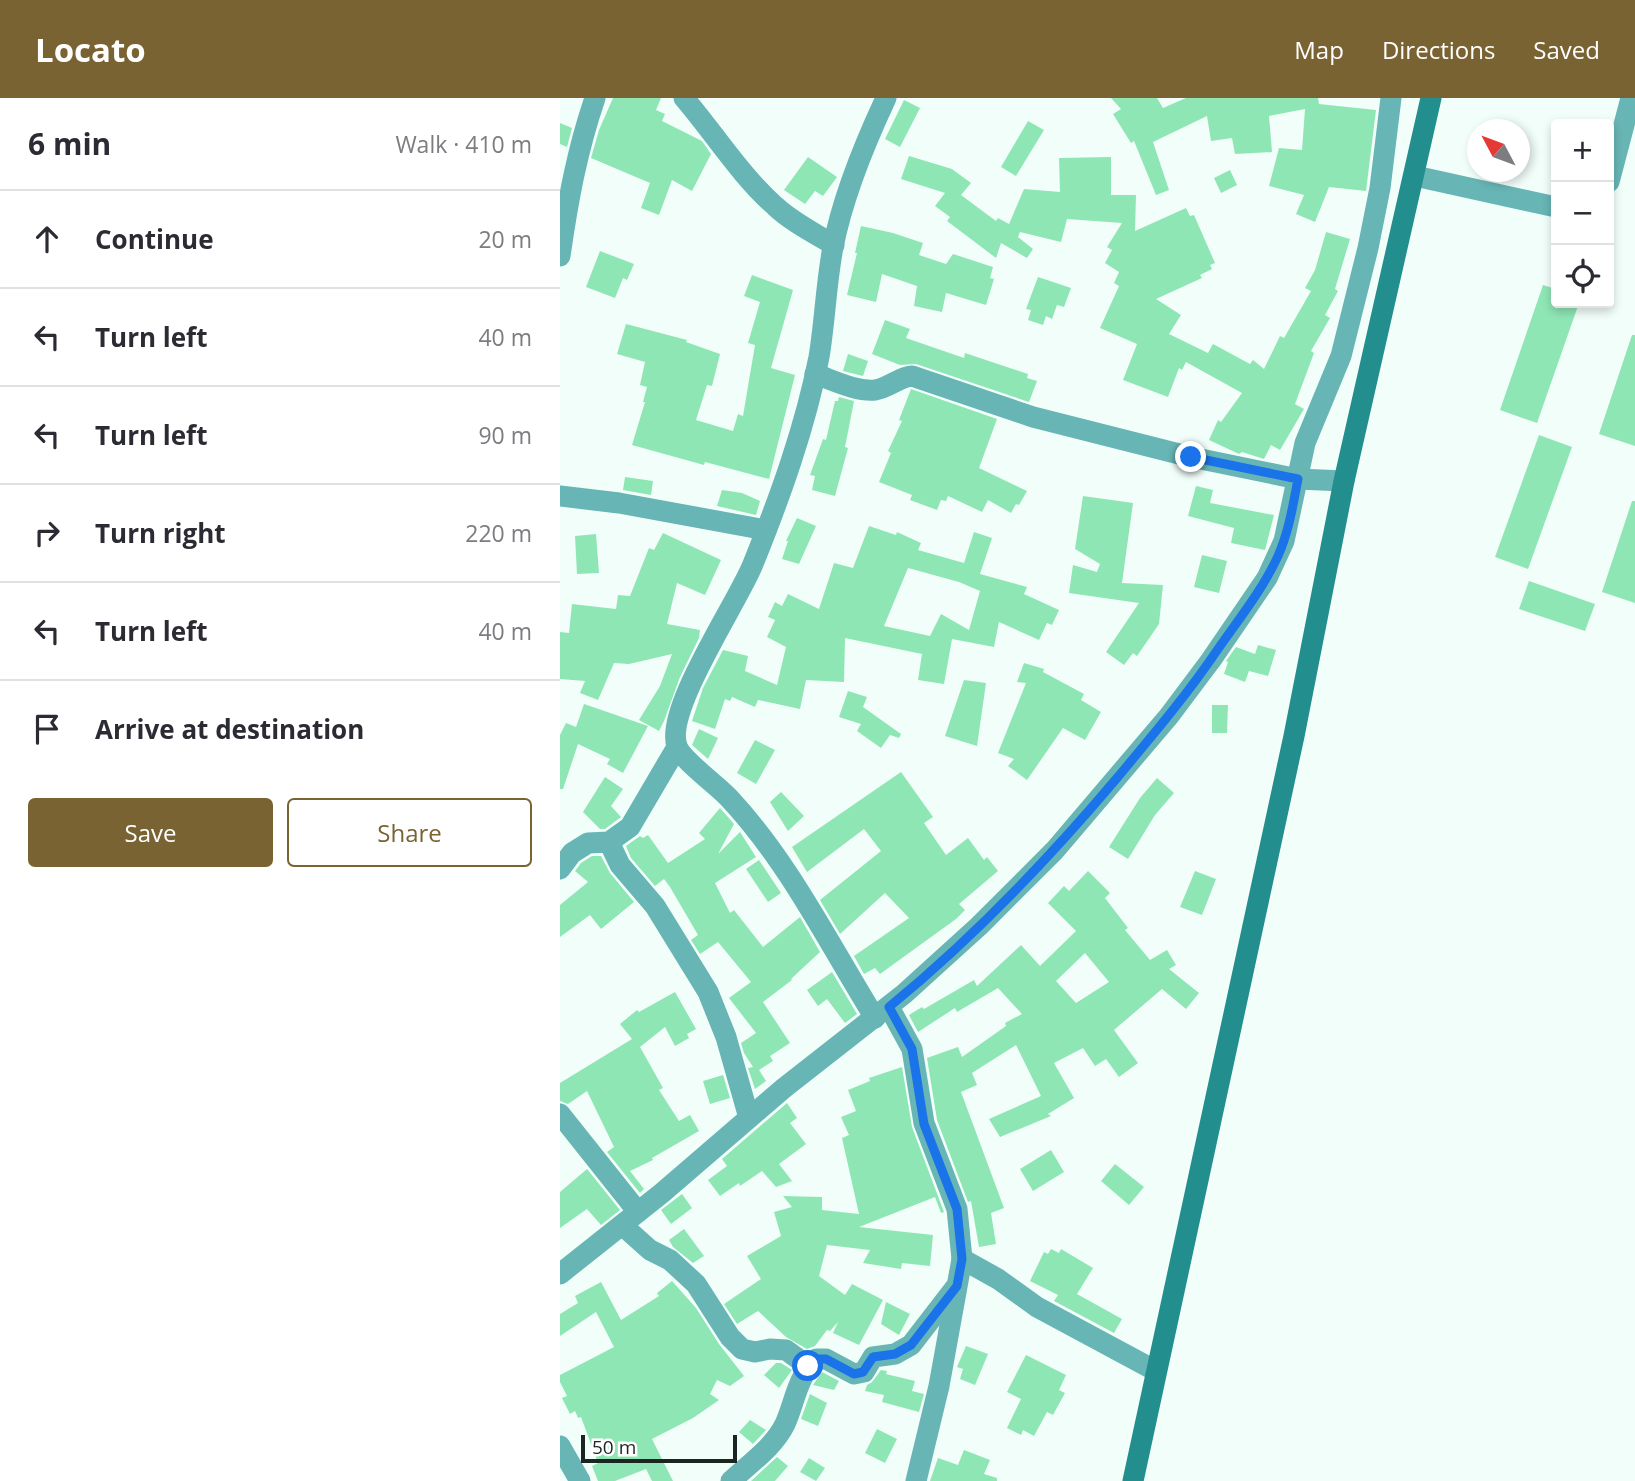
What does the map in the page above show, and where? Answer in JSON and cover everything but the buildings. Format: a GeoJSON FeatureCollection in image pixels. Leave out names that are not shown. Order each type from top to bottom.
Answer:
{"type":"FeatureCollection","features":[{"type":"Feature","properties":{"kind":"main road"},"geometry":{"type":"LineString","coordinates":[[1133,1481],[1294,736],[1344,481],[1432,98]]}},
{"type":"Feature","properties":{"kind":"street"},"geometry":{"type":"LineString","coordinates":[[560,256],[570,186],[580,143],[595,98]]}},
{"type":"Feature","properties":{"kind":"street"},"geometry":{"type":"LineString","coordinates":[[684,98],[739,168],[775,206],[834,245]]}},
{"type":"Feature","properties":{"kind":"street"},"geometry":{"type":"LineString","coordinates":[[560,869],[572,853],[588,843],[609,842],[630,827],[677,747],[676,734],[694,676],[752,567],[805,415],[815,374],[834,245],[856,173],[886,98]]}},
{"type":"Feature","properties":{"kind":"street"},"geometry":{"type":"LineString","coordinates":[[560,1274],[882,1012],[979,926],[1055,850],[1187,693],[1247,608],[1278,557],[1289,527],[1305,443],[1342,356],[1365,261],[1380,188],[1391,98]]}},
{"type":"Feature","properties":{"kind":"street"},"geometry":{"type":"LineString","coordinates":[[1614,163],[1631,98]]}},
{"type":"Feature","properties":{"kind":"street"},"geometry":{"type":"LineString","coordinates":[[1415,177],[1551,206]]}},
{"type":"Feature","properties":{"kind":"street"},"geometry":{"type":"LineString","coordinates":[[815,374],[855,387],[876,390],[902,377],[912,376],[1034,417],[1191,457],[1298,479],[1344,481]]}},
{"type":"Feature","properties":{"kind":"street"},"geometry":{"type":"LineString","coordinates":[[560,496],[620,503],[766,530]]}},
{"type":"Feature","properties":{"kind":"street"},"geometry":{"type":"LineString","coordinates":[[677,747],[726,794],[766,842],[882,1012],[912,1049],[924,1124],[957,1209],[962,1259],[939,1386],[916,1481]]}},
{"type":"Feature","properties":{"kind":"street"},"geometry":{"type":"LineString","coordinates":[[609,842],[620,865],[655,906],[708,992],[726,1037],[749,1118]]}},
{"type":"Feature","properties":{"kind":"street"},"geometry":{"type":"LineString","coordinates":[[560,1114],[650,1250],[670,1260],[696,1284],[730,1337],[742,1349],[755,1352],[786,1350],[808,1366]]}},
{"type":"Feature","properties":{"kind":"street"},"geometry":{"type":"LineString","coordinates":[[962,1259],[998,1279],[1037,1307],[1156,1371]]}},
{"type":"Feature","properties":{"kind":"street"},"geometry":{"type":"LineString","coordinates":[[731,1481],[764,1451],[784,1426],[797,1388],[808,1366],[816,1359],[826,1359],[854,1374],[863,1372],[873,1357],[895,1354],[911,1345],[957,1286]]}},
{"type":"Feature","properties":{"kind":"street"},"geometry":{"type":"LineString","coordinates":[[562,1449],[566,1469],[563,1481]]}},
{"type":"Feature","properties":{"kind":"street"},"geometry":{"type":"LineString","coordinates":[[562,1449],[580,1481]]}},
{"type":"Feature","properties":{"kind":"route"},"geometry":{"type":"LineString","coordinates":[[808,1366],[816,1359],[826,1359],[854,1374],[863,1372],[873,1357],[895,1354],[911,1345],[957,1286],[962,1259],[957,1209],[924,1124],[912,1049],[889,1007],[979,926],[1055,850],[1098,801],[1187,693],[1247,608],[1278,557],[1289,527],[1298,479],[1191,457]]}}]}
